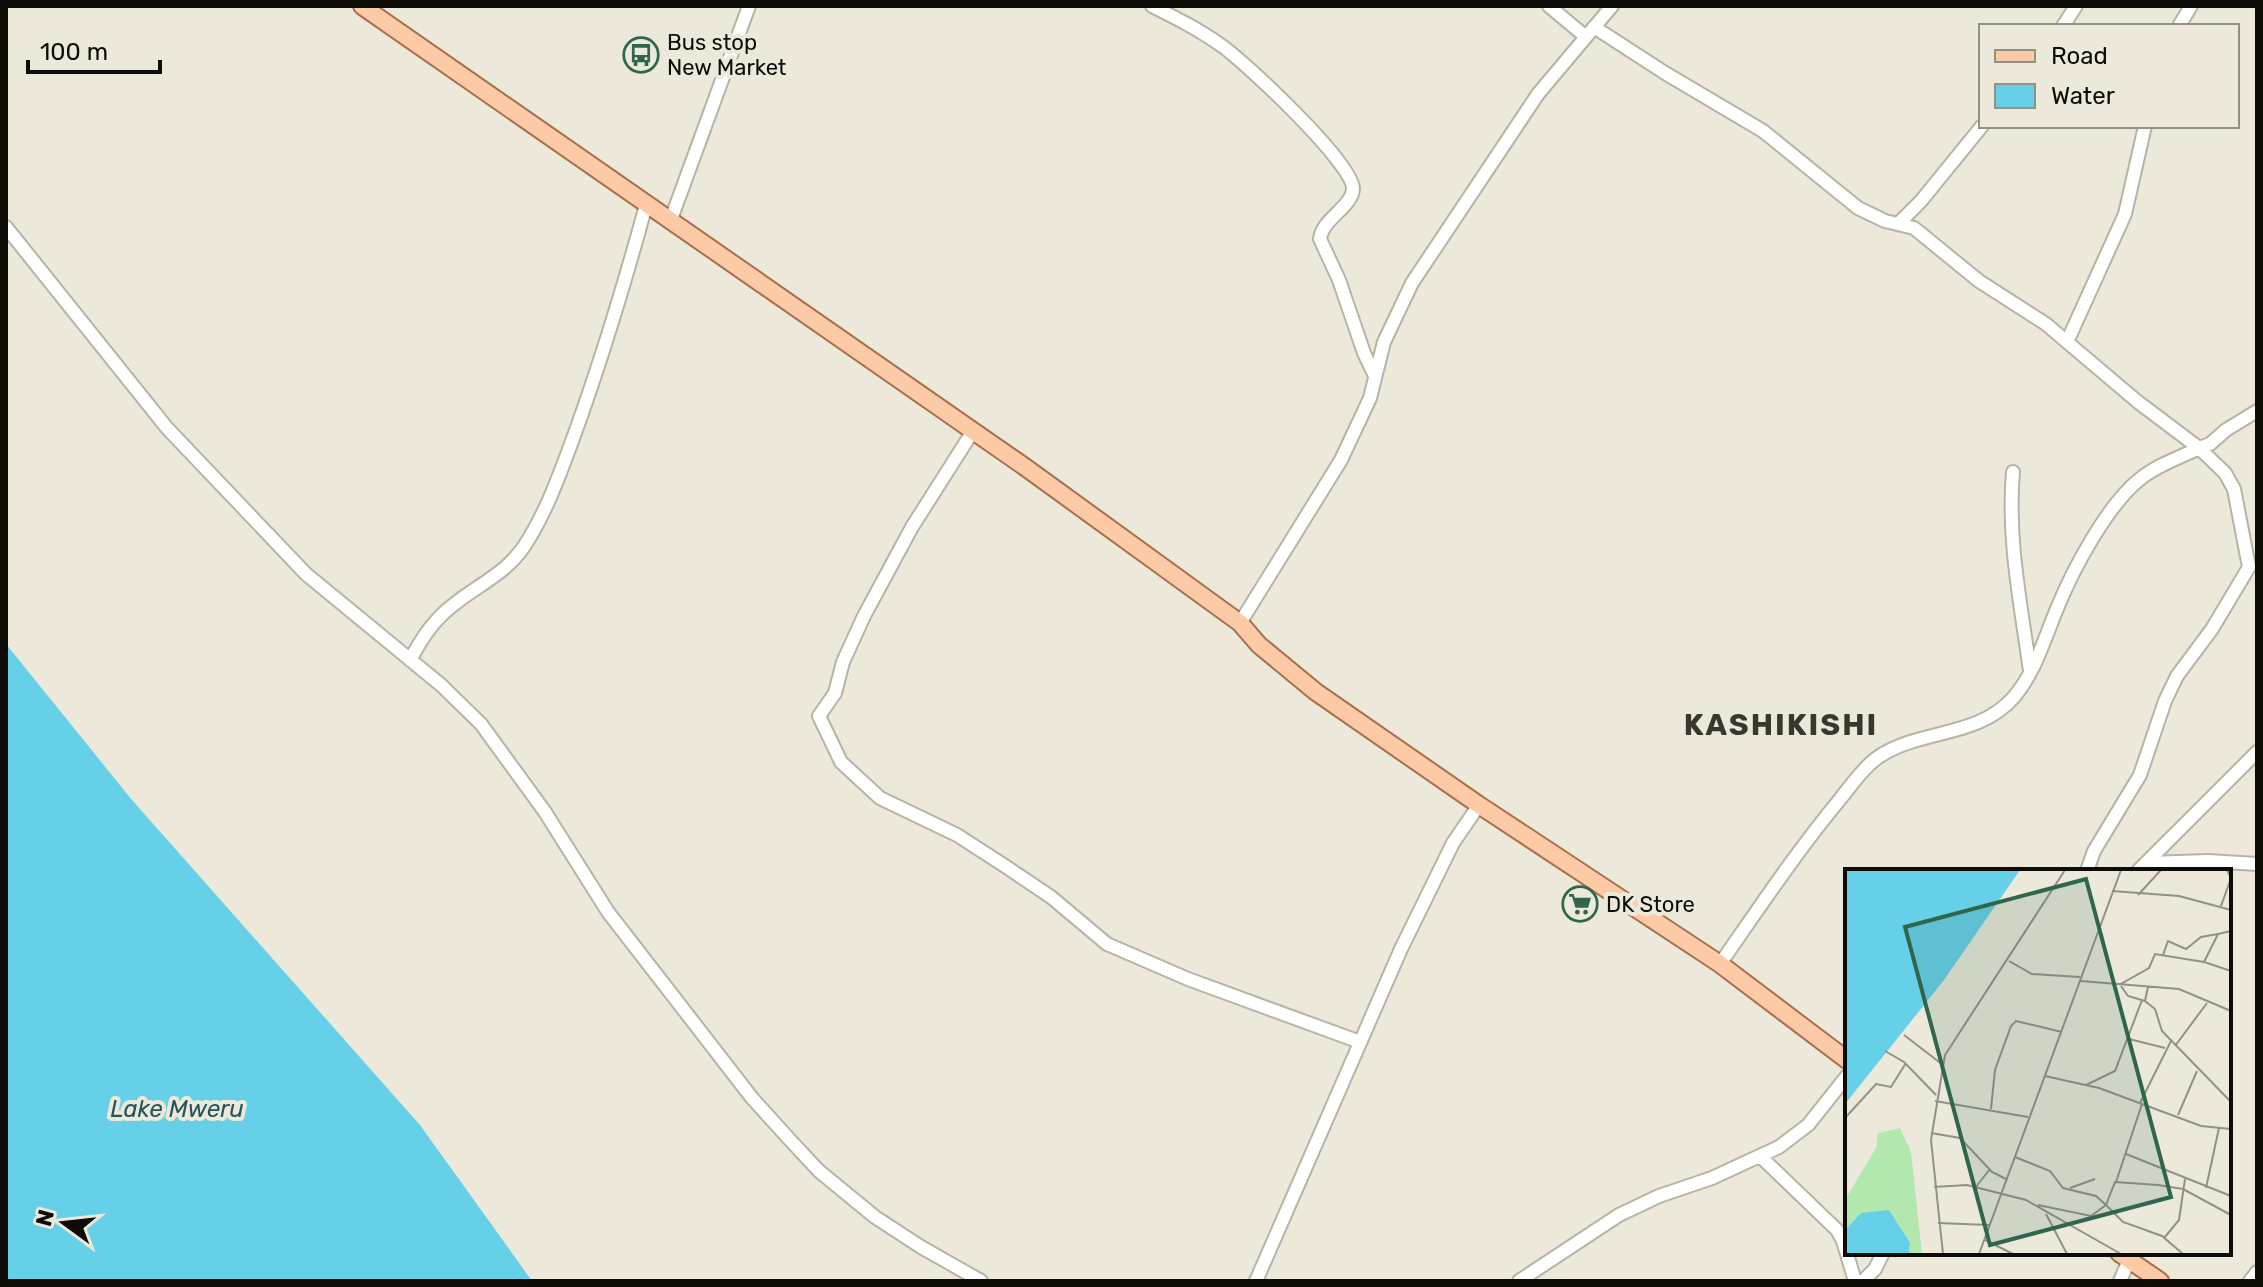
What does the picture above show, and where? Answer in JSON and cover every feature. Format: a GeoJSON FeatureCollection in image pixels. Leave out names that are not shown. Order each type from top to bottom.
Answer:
{"type":"FeatureCollection","features":[{"type":"Feature","properties":{"kind":"main road"},"geometry":{"type":"LineString","coordinates":[[362,6],[973,431],[1240,623],[1259,645],[1316,692],[1479,805],[1720,964],[1845,1058]]}},
{"type":"Feature","properties":{"kind":"main road"},"geometry":{"type":"LineString","coordinates":[[2124,1256],[2160,1281]]}},
{"type":"Feature","properties":{"kind":"street"},"geometry":{"type":"LineString","coordinates":[[670,222],[749,6]]}},
{"type":"Feature","properties":{"kind":"street"},"geometry":{"type":"LineString","coordinates":[[1152,6],[1193,27],[1248,66],[1350,175],[1352,195],[1323,228],[1320,239],[1375,376]]}},
{"type":"Feature","properties":{"kind":"street"},"geometry":{"type":"LineString","coordinates":[[1549,6],[1763,131],[1858,208],[1922,233],[1979,281],[2046,324],[2138,402],[2199,448],[2225,473],[2234,489],[2239,527],[2253,570],[2234,588],[2212,629],[2177,676],[2165,701],[2140,775],[2094,851],[2088,869]]}},
{"type":"Feature","properties":{"kind":"street"},"geometry":{"type":"LineString","coordinates":[[1240,623],[1341,460],[1370,398],[1384,342],[1412,283],[1538,94],[1612,6]]}},
{"type":"Feature","properties":{"kind":"street"},"geometry":{"type":"LineString","coordinates":[[2064,24],[2076,6]]}},
{"type":"Feature","properties":{"kind":"street"},"geometry":{"type":"LineString","coordinates":[[2180,24],[2191,6]]}},
{"type":"Feature","properties":{"kind":"street"},"geometry":{"type":"LineString","coordinates":[[1899,223],[1980,128]]}},
{"type":"Feature","properties":{"kind":"street"},"geometry":{"type":"LineString","coordinates":[[2067,342],[2125,214],[2145,128]]}},
{"type":"Feature","properties":{"kind":"street"},"geometry":{"type":"LineString","coordinates":[[410,660],[429,629],[447,609],[508,566],[537,524],[585,404],[646,205]]}},
{"type":"Feature","properties":{"kind":"street"},"geometry":{"type":"LineString","coordinates":[[6,227],[167,428],[306,574],[449,692],[481,724],[545,812],[608,912],[742,1086],[790,1140],[819,1171],[875,1217],[981,1281]]}},
{"type":"Feature","properties":{"kind":"street"},"geometry":{"type":"LineString","coordinates":[[1720,964],[1817,827],[1880,755],[1900,745],[1971,727],[2007,704],[2030,672],[2069,581],[2124,495],[2140,479],[2160,466],[2210,444],[2257,411]]}},
{"type":"Feature","properties":{"kind":"street"},"geometry":{"type":"LineString","coordinates":[[973,431],[912,527],[843,662],[835,693],[819,716],[841,762],[890,805],[957,835],[1051,897],[1107,944],[1188,979],[1360,1042]]}},
{"type":"Feature","properties":{"kind":"street"},"geometry":{"type":"LineString","coordinates":[[2013,472],[2010,504],[2012,541],[2030,672]]}},
{"type":"Feature","properties":{"kind":"street"},"geometry":{"type":"LineString","coordinates":[[2143,867],[2257,752]]}},
{"type":"Feature","properties":{"kind":"street"},"geometry":{"type":"LineString","coordinates":[[1256,1281],[1401,949],[1453,843],[1479,805]]}},
{"type":"Feature","properties":{"kind":"street"},"geometry":{"type":"LineString","coordinates":[[2143,867],[2208,861],[2257,864]]}},
{"type":"Feature","properties":{"kind":"street"},"geometry":{"type":"LineString","coordinates":[[1519,1281],[1619,1215],[1779,1147],[1808,1125],[1845,1079]]}},
{"type":"Feature","properties":{"kind":"street"},"geometry":{"type":"LineString","coordinates":[[1760,1156],[1837,1230],[1845,1248]]}},
{"type":"Feature","properties":{"kind":"street"},"geometry":{"type":"LineString","coordinates":[[1847,1255],[1855,1281]]}},
{"type":"Feature","properties":{"kind":"street"},"geometry":{"type":"LineString","coordinates":[[1863,1281],[1875,1269],[1882,1255]]}},
{"type":"Feature","properties":{"kind":"street"},"geometry":{"type":"LineString","coordinates":[[2120,1281],[2124,1256]]}},
{"type":"Feature","properties":{"kind":"street"},"geometry":{"type":"LineString","coordinates":[[2250,1281],[2257,1272]]}},
{"type":"Feature","properties":{"kind":"water","name":"Lake Mweru"},"geometry":{"type":"Polygon","coordinates":[[[6,644],[132,800],[420,1125],[532,1281],[6,1281],[6,644]]]}},
{"type":"Feature","properties":{"kind":"place","name":"Bus stop New Market"},"geometry":{"type":"Point","coordinates":[641,55]}},
{"type":"Feature","properties":{"kind":"place","name":"DK Store"},"geometry":{"type":"Point","coordinates":[1580,904]}},
{"type":"Feature","properties":{"kind":"district","name":"KASHIKISHI"},"geometry":{"type":"Point","coordinates":[1781,725]}}]}
